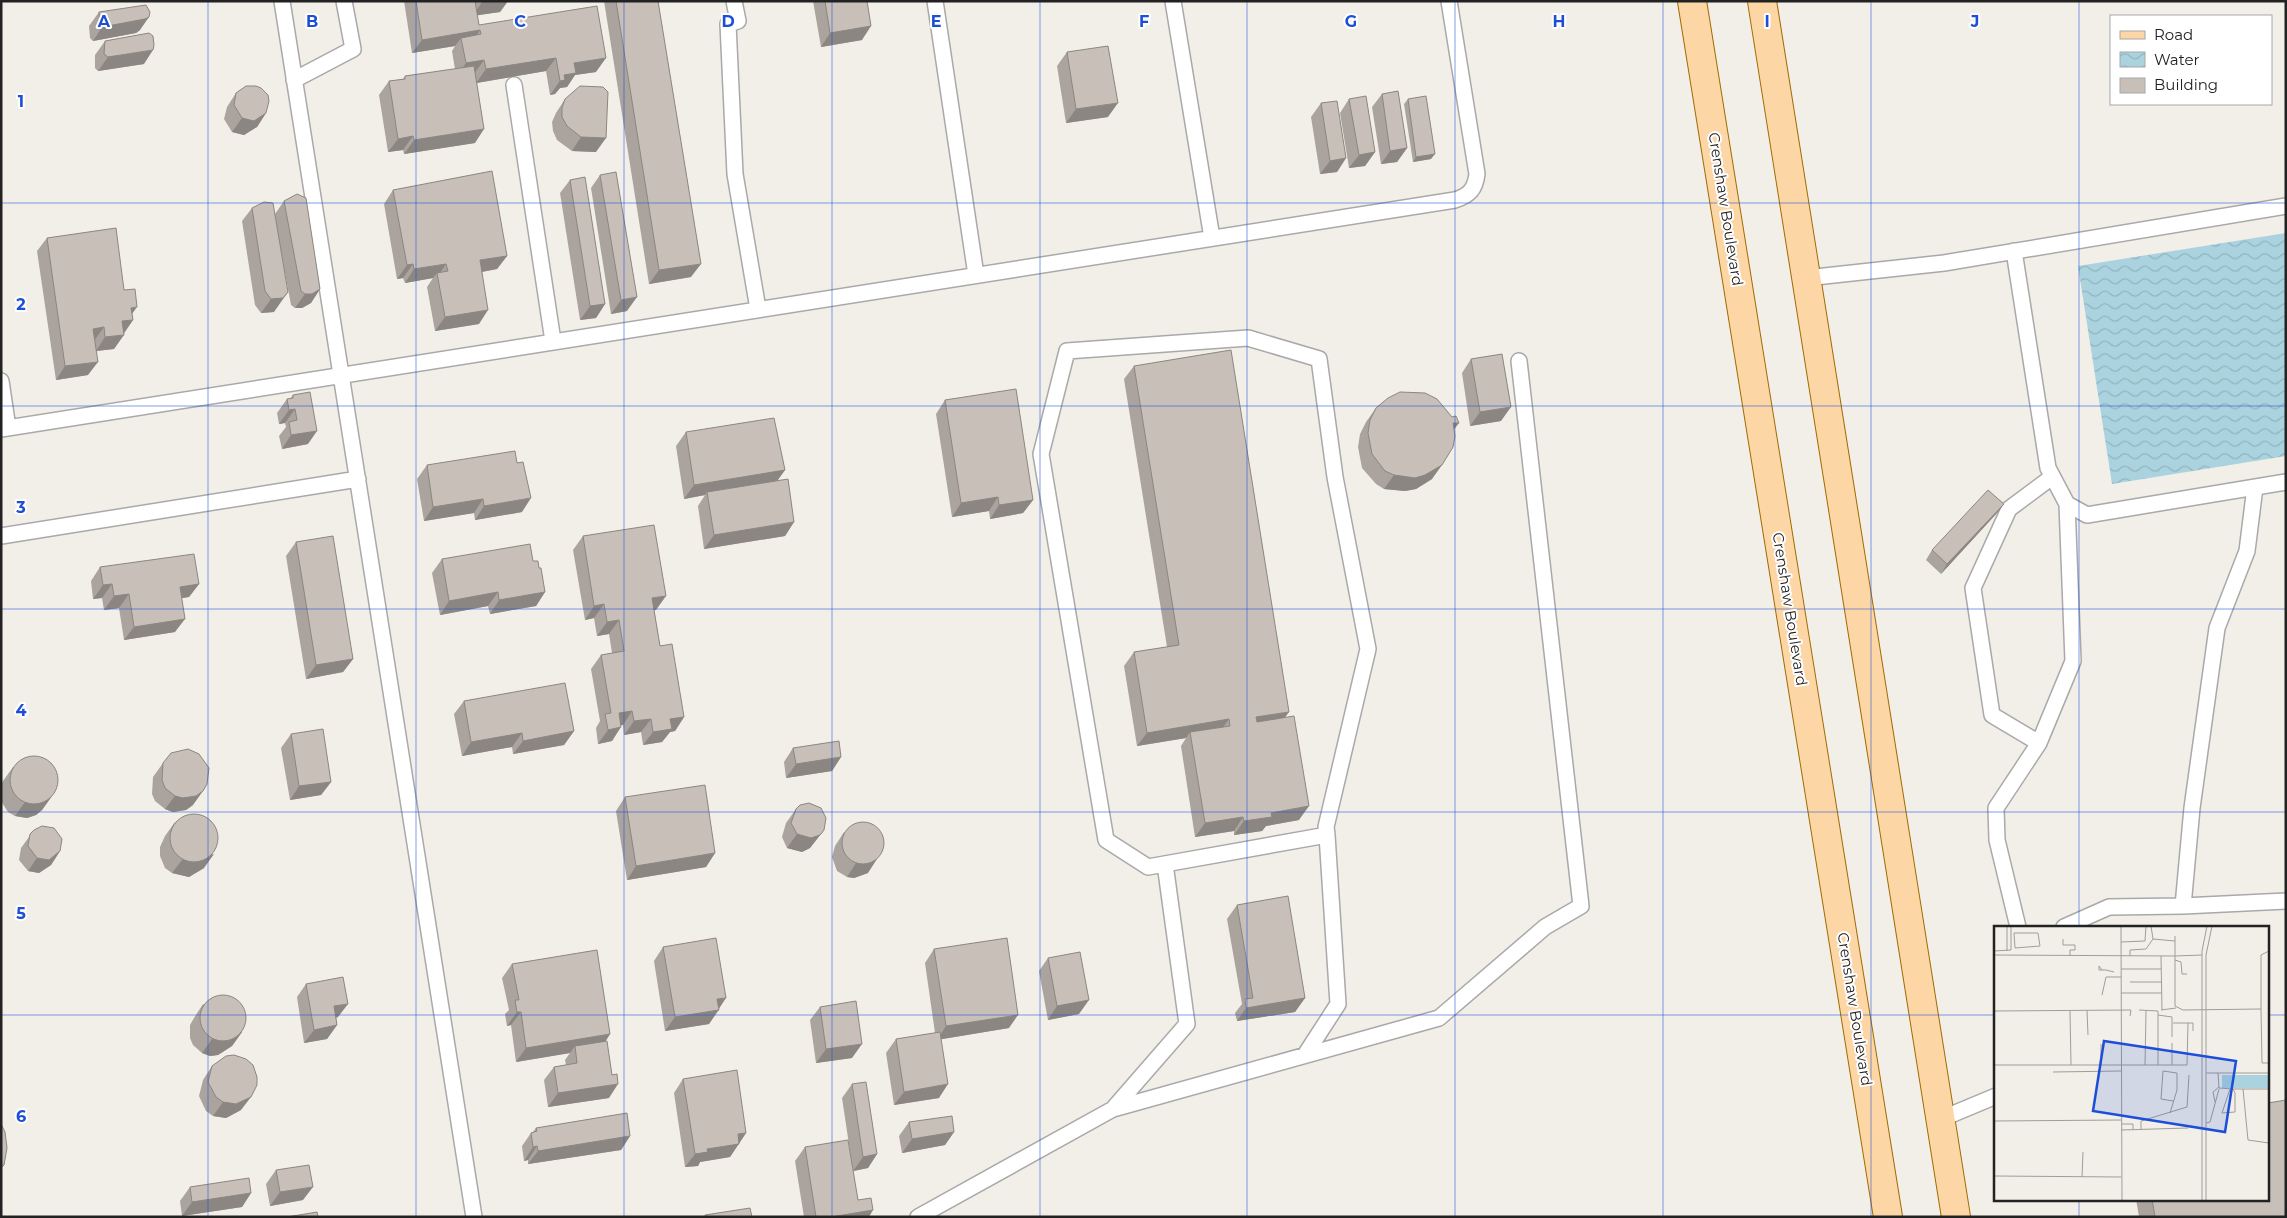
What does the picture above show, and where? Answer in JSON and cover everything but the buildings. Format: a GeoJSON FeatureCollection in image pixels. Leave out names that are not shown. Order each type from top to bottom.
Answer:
{"type":"FeatureCollection","features":[{"type":"Feature","properties":{"kind":"main road","name":"Crenshaw Boulevard"},"geometry":{"type":"LineString","coordinates":[[1692,1],[1888,1217]]}},
{"type":"Feature","properties":{"kind":"main road"},"geometry":{"type":"LineString","coordinates":[[1762,1],[1956,1217]]}},
{"type":"Feature","properties":{"kind":"lane"},"geometry":{"type":"LineString","coordinates":[[282,1],[474,1217]]}},
{"type":"Feature","properties":{"kind":"lane"},"geometry":{"type":"LineString","coordinates":[[294,80],[353,48],[344,1]]}},
{"type":"Feature","properties":{"kind":"lane"},"geometry":{"type":"LineString","coordinates":[[734,1],[738,21],[728,24],[734,174],[758,309]]}},
{"type":"Feature","properties":{"kind":"lane"},"geometry":{"type":"LineString","coordinates":[[935,1],[976,275]]}},
{"type":"Feature","properties":{"kind":"lane"},"geometry":{"type":"LineString","coordinates":[[1173,1],[1212,238]]}},
{"type":"Feature","properties":{"kind":"lane"},"geometry":{"type":"LineString","coordinates":[[1,381],[5,429],[1455,200],[1468,196],[1475,185],[1477,174],[1449,1]]}},
{"type":"Feature","properties":{"kind":"lane"},"geometry":{"type":"LineString","coordinates":[[514,85],[553,341]]}},
{"type":"Feature","properties":{"kind":"lane"},"geometry":{"type":"LineString","coordinates":[[1806,278],[1944,263],[2286,206]]}},
{"type":"Feature","properties":{"kind":"lane"},"geometry":{"type":"LineString","coordinates":[[2014,251],[2048,468],[2066,504],[2073,661],[2039,743],[1996,808],[1997,840],[2018,926]]}},
{"type":"Feature","properties":{"kind":"lane"},"geometry":{"type":"LineString","coordinates":[[1305,1055],[1338,1004],[1327,835],[1326,827],[1368,648],[1335,477],[1319,359],[1248,338],[1068,352],[1041,454],[1106,840],[1148,867],[1327,835]]}},
{"type":"Feature","properties":{"kind":"lane"},"geometry":{"type":"LineString","coordinates":[[918,1217],[1113,1109],[1438,1018],[1545,927],[1581,906],[1519,361]]}},
{"type":"Feature","properties":{"kind":"lane"},"geometry":{"type":"LineString","coordinates":[[2039,743],[1992,715],[1973,588],[2009,509],[2052,477]]}},
{"type":"Feature","properties":{"kind":"lane"},"geometry":{"type":"LineString","coordinates":[[1,536],[358,479]]}},
{"type":"Feature","properties":{"kind":"lane"},"geometry":{"type":"LineString","coordinates":[[2066,504],[2087,515],[2286,482]]}},
{"type":"Feature","properties":{"kind":"lane"},"geometry":{"type":"LineString","coordinates":[[2183,906],[2192,808],[2217,628],[2247,551],[2255,487]]}},
{"type":"Feature","properties":{"kind":"lane"},"geometry":{"type":"LineString","coordinates":[[1113,1109],[1187,1024],[1165,864]]}},
{"type":"Feature","properties":{"kind":"lane"},"geometry":{"type":"LineString","coordinates":[[2066,926],[2109,907],[2183,906],[2286,901]]}},
{"type":"Feature","properties":{"kind":"lane"},"geometry":{"type":"LineString","coordinates":[[1941,1119],[1994,1097]]}},
{"type":"Feature","properties":{"kind":"water"},"geometry":{"type":"Polygon","coordinates":[[[2286,233],[2286,456],[2112,484],[2078,266],[2286,233]]]}}]}
